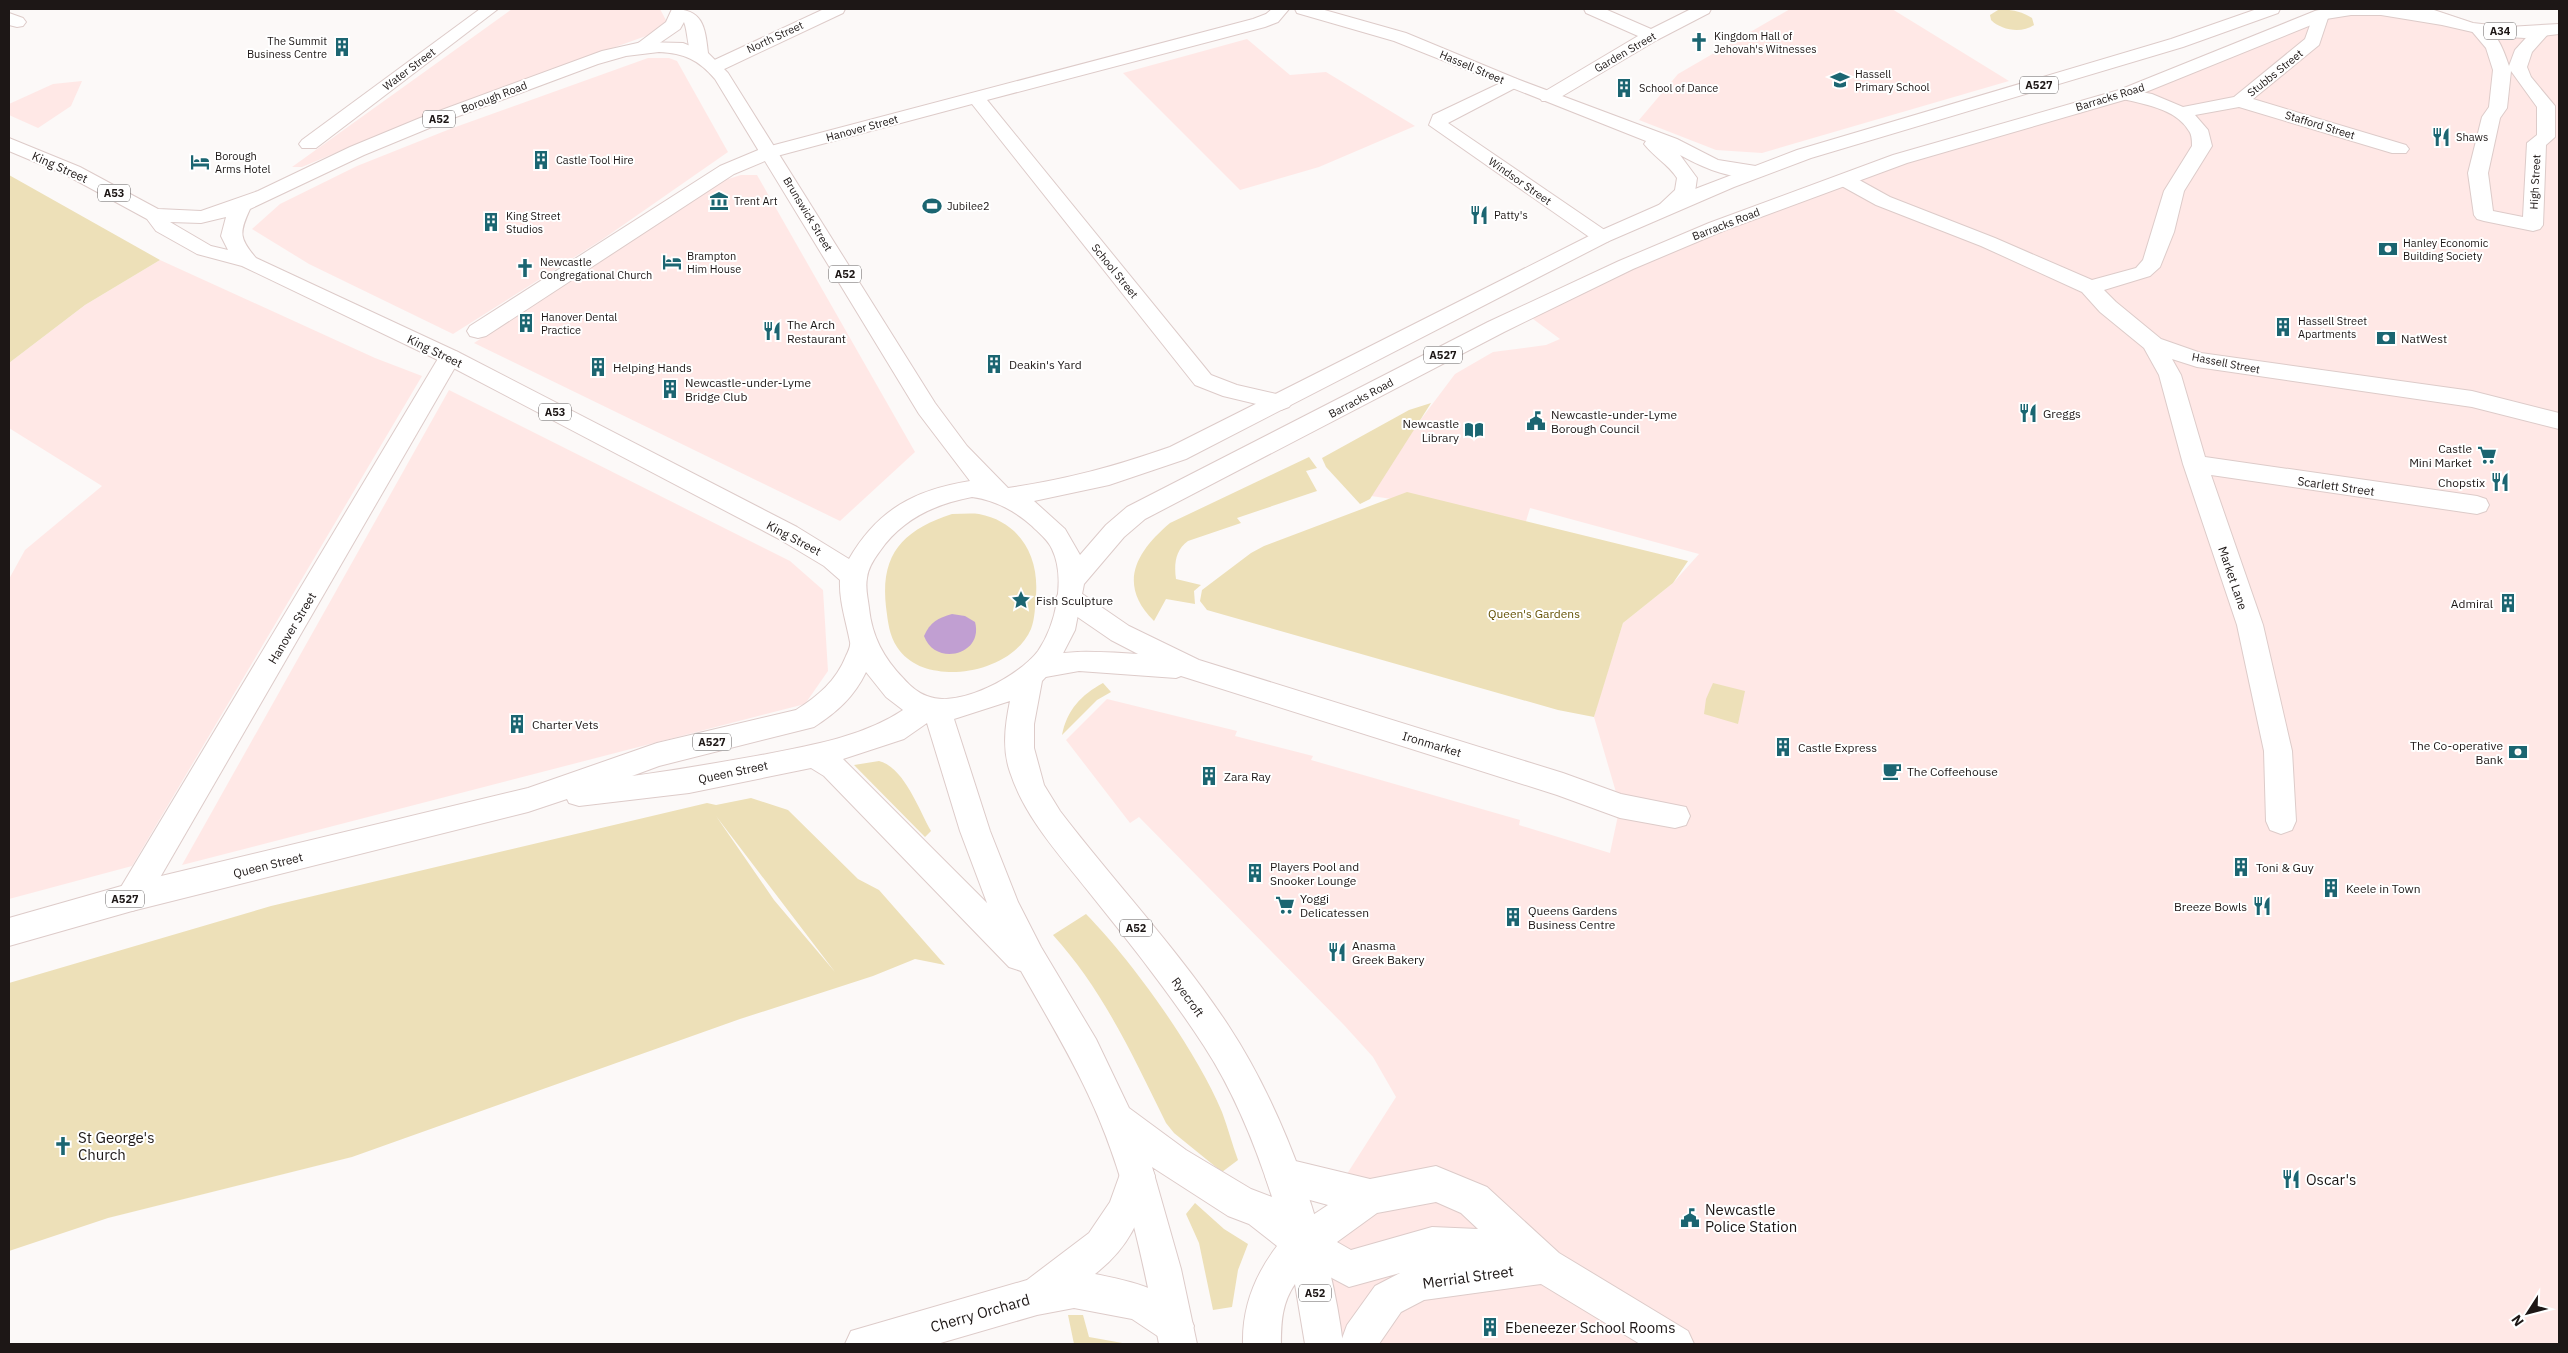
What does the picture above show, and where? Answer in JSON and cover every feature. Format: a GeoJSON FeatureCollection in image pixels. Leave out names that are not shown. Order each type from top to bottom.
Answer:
{"type":"FeatureCollection","features":[{"type":"Feature","properties":{"kind":"main road","name":"Water Street"},"geometry":{"type":"LineString","coordinates":[[309,144],[490,9]]}},
{"type":"Feature","properties":{"kind":"main road","name":"North Street"},"geometry":{"type":"LineString","coordinates":[[707,60],[836,9]]}},
{"type":"Feature","properties":{"kind":"main road","name":"Hanover Street"},"geometry":{"type":"LineString","coordinates":[[478,331],[727,170],[770,152],[1259,23],[1272,18],[1281,9]]}},
{"type":"Feature","properties":{"kind":"main road","name":"Hassell Street"},"geometry":{"type":"LineString","coordinates":[[1303,9],[1400,37],[1639,134],[1670,143],[1711,164],[1735,170],[1755,171]]}},
{"type":"Feature","properties":{"kind":"main road"},"geometry":{"type":"LineString","coordinates":[[1592,9],[1651,36]]}},
{"type":"Feature","properties":{"kind":"main road","name":"Garden Street"},"geometry":{"type":"LineString","coordinates":[[1548,97],[1651,36],[1703,9]]}},
{"type":"Feature","properties":{"kind":"main road","name":"A527"},"geometry":{"type":"LineString","coordinates":[[1001,495],[1053,490],[1109,477],[1178,453],[1602,237],[1668,206],[1755,171],[1804,154],[2177,44],[2272,9]]}},
{"type":"Feature","properties":{"kind":"main road","name":"A34"},"geometry":{"type":"LineString","coordinates":[[2415,9],[2441,20],[2479,29],[2540,33],[2559,29]]}},
{"type":"Feature","properties":{"kind":"main road","name":"Borough Road"},"geometry":{"type":"LineString","coordinates":[[642,47],[674,25],[678,10],[691,18],[707,60]]}},
{"type":"Feature","properties":{"kind":"main road","name":"Barracks Road"},"geometry":{"type":"LineString","coordinates":[[1070,590],[1115,532],[1136,513],[1575,288],[1716,228],[1900,159],[2125,94],[2321,15],[2338,11],[2385,10],[2441,20]]}},
{"type":"Feature","properties":{"kind":"main road","name":"Stubbs Street"},"geometry":{"type":"LineString","coordinates":[[2180,113],[2240,101],[2313,42],[2321,15]]}},
{"type":"Feature","properties":{"kind":"main road","name":"High Street"},"geometry":{"type":"LineString","coordinates":[[2479,29],[2494,47],[2502,70],[2498,108],[2491,117],[2478,173],[2484,214],[2533,225],[2537,143],[2546,136],[2552,107],[2527,83],[2518,67],[2524,50],[2540,33]]}},
{"type":"Feature","properties":{"kind":"main road","name":"Borough Road"},"geometry":{"type":"LineString","coordinates":[[242,206],[358,151],[499,94],[600,58],[642,47],[678,47],[707,60]]}},
{"type":"Feature","properties":{"kind":"main road","name":"Brunswick Street"},"geometry":{"type":"LineString","coordinates":[[707,60],[770,152],[927,408],[955,450],[1001,495]]}},
{"type":"Feature","properties":{"kind":"main road","name":"Windsor Street"},"geometry":{"type":"LineString","coordinates":[[1511,83],[1440,119],[1438,125],[1602,237]]}},
{"type":"Feature","properties":{"kind":"main road"},"geometry":{"type":"LineString","coordinates":[[2090,287],[2136,274],[2153,263],[2164,232],[2174,191],[2202,146],[2200,131],[2180,113],[2145,97],[2125,94]]}},
{"type":"Feature","properties":{"kind":"main road","name":"School Street"},"geometry":{"type":"LineString","coordinates":[[976,98],[1204,380],[1231,391],[1281,402]]}},
{"type":"Feature","properties":{"kind":"main road","name":"Stafford Street"},"geometry":{"type":"LineString","coordinates":[[2240,101],[2399,149]]}},
{"type":"Feature","properties":{"kind":"main road"},"geometry":{"type":"LineString","coordinates":[[329,128],[355,133]]}},
{"type":"Feature","properties":{"kind":"main road","name":"Hassell Street"},"geometry":{"type":"LineString","coordinates":[[1639,134],[1677,163],[1687,178],[1685,192],[1668,206]]}},
{"type":"Feature","properties":{"kind":"main road","name":"King Street"},"geometry":{"type":"LineString","coordinates":[[9,144],[73,171],[154,215],[162,227],[204,250],[249,262],[450,357],[788,533],[833,559],[854,577]]}},
{"type":"Feature","properties":{"kind":"main road","name":"Hassell Street"},"geometry":{"type":"LineString","coordinates":[[1804,154],[1883,201],[1988,242],[2090,287],[2108,307],[2153,344],[2197,360],[2472,399],[2559,421]]}},
{"type":"Feature","properties":{"kind":"main road","name":"A53"},"geometry":{"type":"LineString","coordinates":[[154,215],[205,217],[242,206]]}},
{"type":"Feature","properties":{"kind":"main road","name":"A53"},"geometry":{"type":"LineString","coordinates":[[242,206],[230,235],[231,242],[249,262]]}},
{"type":"Feature","properties":{"kind":"main road","name":"Market Lane"},"geometry":{"type":"LineString","coordinates":[[2153,344],[2170,375],[2196,464],[2250,625],[2278,751],[2281,821]]}},
{"type":"Feature","properties":{"kind":"main road","name":"Hanover Street"},"geometry":{"type":"LineString","coordinates":[[132,897],[450,357]]}},
{"type":"Feature","properties":{"kind":"main road","name":"Scarlett Street"},"geometry":{"type":"LineString","coordinates":[[2196,464],[2477,505]]}},
{"type":"Feature","properties":{"kind":"main road"},"geometry":{"type":"LineString","coordinates":[[972,489],[1001,495],[1035,515],[1059,539],[1068,554],[1070,590],[1062,631],[1056,645],[1035,671],[982,701],[933,709],[903,695],[879,670],[864,645],[856,612],[854,577],[880,531],[900,514],[946,493],[972,489]]}},
{"type":"Feature","properties":{"kind":"main road","name":"Ironmarket"},"geometry":{"type":"LineString","coordinates":[[1070,590],[1120,633],[1190,668],[1563,785],[1620,806],[1675,816]]}},
{"type":"Feature","properties":{"kind":"main road","name":"Queen Street"},"geometry":{"type":"LineString","coordinates":[[9,932],[132,897],[528,800],[656,755],[804,718],[826,705],[842,688],[853,672],[864,645]]}},
{"type":"Feature","properties":{"kind":"main road","name":"Ironmarket"},"geometry":{"type":"LineString","coordinates":[[1035,671],[1079,661],[1190,668]]}},
{"type":"Feature","properties":{"kind":"main road","name":"Ryecroft"},"geometry":{"type":"LineString","coordinates":[[1035,671],[1022,711],[1019,741],[1024,772],[1041,805],[1067,844],[1106,889],[1200,1012],[1247,1088],[1284,1176],[1320,1314],[1324,1344]]}},
{"type":"Feature","properties":{"kind":"main road"},"geometry":{"type":"LineString","coordinates":[[933,709],[992,878],[1014,927],[1085,1052],[1115,1119],[1137,1176],[1158,1250],[1177,1335]]}},
{"type":"Feature","properties":{"kind":"main road","name":"Queen Street"},"geometry":{"type":"LineString","coordinates":[[528,800],[689,781],[815,756],[894,731],[933,709]]}},
{"type":"Feature","properties":{"kind":"main road"},"geometry":{"type":"LineString","coordinates":[[815,756],[834,768],[1048,985]]}},
{"type":"Feature","properties":{"kind":"main road"},"geometry":{"type":"LineString","coordinates":[[1115,1119],[1190,1172],[1241,1203],[1260,1210],[1303,1243],[1277,1276],[1264,1303],[1262,1344]]}},
{"type":"Feature","properties":{"kind":"main road","name":"Cherry Orchard"},"geometry":{"type":"LineString","coordinates":[[1037,1296],[1102,1246],[1124,1213],[1137,1176]]}},
{"type":"Feature","properties":{"kind":"main road","name":"Merrial Street"},"geometry":{"type":"LineString","coordinates":[[1284,1176],[1370,1197]]}},
{"type":"Feature","properties":{"kind":"main road","name":"Merrial Street"},"geometry":{"type":"LineString","coordinates":[[1546,1266],[1472,1245],[1432,1244],[1349,1269],[1303,1243],[1370,1197],[1436,1184],[1474,1200],[1546,1266],[1675,1344]]}},
{"type":"Feature","properties":{"kind":"main road","name":"Merrial Street"},"geometry":{"type":"LineString","coordinates":[[1359,1344],[1360,1338],[1388,1299],[1420,1282],[1546,1266]]}},
{"type":"Feature","properties":{"kind":"main road","name":"Cherry Orchard"},"geometry":{"type":"LineString","coordinates":[[864,1344],[904,1335],[1037,1296],[1074,1289],[1139,1302],[1177,1335]]}},
{"type":"Feature","properties":{"kind":"shaded area"},"geometry":{"type":"Polygon","coordinates":[[[512,9],[660,9],[668,24],[646,36],[426,115],[302,167],[292,167],[512,9]]]}},
{"type":"Feature","properties":{"kind":"shaded area","name":"Hassell Primary School"},"geometry":{"type":"Polygon","coordinates":[[[1790,9],[1892,9],[2009,81],[1762,153],[1716,150],[1639,120],[1678,74],[1790,9]]]}},
{"type":"Feature","properties":{"kind":"shaded area"},"geometry":{"type":"Polygon","coordinates":[[[2364,10],[2479,29],[2540,33],[2559,29],[2559,1344],[1324,1344],[1320,1314],[1303,1243],[1396,1097],[1373,1057],[1344,1025],[1139,817],[1130,823],[1066,740],[1107,699],[1237,731],[1235,736],[1313,756],[1311,760],[1520,820],[1519,825],[1610,853],[1620,806],[1594,717],[1598,702],[1623,623],[1673,583],[1699,554],[1530,508],[1524,528],[1448,507],[1364,495],[1455,374],[1493,352],[1546,345],[1560,339],[1525,313],[1778,204],[2082,106],[2321,15],[2364,10]]]}},
{"type":"Feature","properties":{"kind":"shaded area"},"geometry":{"type":"Polygon","coordinates":[[[1247,39],[1290,75],[1326,72],[1415,126],[1319,167],[1240,190],[1123,73],[1247,39]]]}},
{"type":"Feature","properties":{"kind":"shaded area"},"geometry":{"type":"Polygon","coordinates":[[[648,58],[669,58],[677,61],[728,152],[603,239],[453,334],[309,264],[252,229],[280,204],[357,166],[450,129],[648,58]]]}},
{"type":"Feature","properties":{"kind":"shaded area"},"geometry":{"type":"Polygon","coordinates":[[[82,81],[71,106],[38,128],[9,115],[9,104],[53,84],[82,81]]]}},
{"type":"Feature","properties":{"kind":"shaded area"},"geometry":{"type":"Polygon","coordinates":[[[741,175],[757,175],[915,452],[840,521],[474,343],[722,181],[741,175]]]}},
{"type":"Feature","properties":{"kind":"shaded area"},"geometry":{"type":"Polygon","coordinates":[[[160,260],[375,358],[422,376],[132,866],[9,899],[9,579],[25,550],[102,486],[9,428],[9,363],[85,305],[160,260]]]}},
{"type":"Feature","properties":{"kind":"shaded area"},"geometry":{"type":"Polygon","coordinates":[[[449,390],[790,561],[823,590],[828,671],[805,704],[182,865],[449,390]]]}},
{"type":"Feature","properties":{"kind":"shaded area"},"geometry":{"type":"Polygon","coordinates":[[[952,614],[965,616],[975,622],[976,633],[966,649],[957,653],[947,654],[938,652],[930,646],[924,636],[935,621],[952,614]]]}},
{"type":"Feature","properties":{"kind":"green space"},"geometry":{"type":"Polygon","coordinates":[[[1998,10],[2020,12],[2032,18],[2034,25],[2017,30],[2000,26],[1991,20],[1990,15],[1998,10]]]}},
{"type":"Feature","properties":{"kind":"green space"},"geometry":{"type":"Polygon","coordinates":[[[9,175],[160,260],[85,305],[9,363],[9,175]]]}},
{"type":"Feature","properties":{"kind":"green space"},"geometry":{"type":"Polygon","coordinates":[[[1431,403],[1370,499],[1360,504],[1326,467],[1322,458],[1409,410],[1431,403]]]}},
{"type":"Feature","properties":{"kind":"green space"},"geometry":{"type":"Polygon","coordinates":[[[1309,457],[1317,468],[1306,471],[1317,491],[1237,518],[1241,523],[1188,541],[1180,549],[1176,558],[1176,579],[1201,585],[1194,591],[1195,604],[1166,599],[1154,621],[1136,594],[1134,581],[1135,569],[1140,557],[1158,534],[1170,523],[1309,457]]]}},
{"type":"Feature","properties":{"kind":"green space","name":"Queen's Gardens"},"geometry":{"type":"Polygon","coordinates":[[[1407,492],[1688,561],[1673,583],[1623,623],[1594,717],[1558,710],[1207,610],[1200,601],[1202,590],[1251,553],[1264,546],[1407,492]]]}},
{"type":"Feature","properties":{"kind":"green space"},"geometry":{"type":"Polygon","coordinates":[[[952,514],[979,514],[993,518],[1006,525],[1016,533],[1030,554],[1036,581],[1034,617],[1031,629],[1025,640],[1017,649],[996,662],[985,667],[961,672],[926,668],[913,663],[907,658],[892,638],[886,607],[885,588],[887,572],[891,559],[898,547],[908,536],[920,528],[952,514]]]}},
{"type":"Feature","properties":{"kind":"green space"},"geometry":{"type":"Polygon","coordinates":[[[1103,683],[1111,692],[1097,700],[1062,735],[1067,718],[1076,704],[1103,683]]]}},
{"type":"Feature","properties":{"kind":"green space"},"geometry":{"type":"Polygon","coordinates":[[[1713,683],[1745,691],[1738,724],[1704,714],[1706,699],[1713,683]]]}},
{"type":"Feature","properties":{"kind":"green space"},"geometry":{"type":"Polygon","coordinates":[[[879,761],[888,765],[896,772],[910,790],[931,831],[925,837],[854,765],[879,761]]]}},
{"type":"Feature","properties":{"kind":"green space"},"geometry":{"type":"Polygon","coordinates":[[[751,798],[788,810],[858,879],[879,890],[945,965],[915,959],[873,976],[740,1019],[352,1157],[108,1218],[9,1251],[9,983],[271,906],[707,803],[716,805],[751,798]],[[716,816],[774,900],[835,972],[716,816]]]}},
{"type":"Feature","properties":{"kind":"green space"},"geometry":{"type":"Polygon","coordinates":[[[1086,914],[1143,981],[1180,1035],[1211,1088],[1222,1112],[1238,1160],[1222,1172],[1174,1133],[1166,1123],[1116,1024],[1087,978],[1053,935],[1086,914]]]}},
{"type":"Feature","properties":{"kind":"green space"},"geometry":{"type":"Polygon","coordinates":[[[1195,1203],[1224,1229],[1248,1244],[1238,1270],[1232,1307],[1213,1310],[1199,1243],[1186,1214],[1195,1203]]]}},
{"type":"Feature","properties":{"kind":"green space"},"geometry":{"type":"Polygon","coordinates":[[[1068,1315],[1083,1315],[1089,1337],[1128,1344],[1074,1344],[1068,1315]]]}},
{"type":"Feature","properties":{"kind":"place","name":"Kingdom Hall of Jehovah's Witnesses"},"geometry":{"type":"Point","coordinates":[1699,42]}},
{"type":"Feature","properties":{"kind":"place","name":"The Summit Business Centre"},"geometry":{"type":"Point","coordinates":[342,47]}},
{"type":"Feature","properties":{"kind":"place","name":"Hassell Primary School"},"geometry":{"type":"Point","coordinates":[1840,80]}},
{"type":"Feature","properties":{"kind":"place","name":"School of Dance"},"geometry":{"type":"Point","coordinates":[1624,88]}},
{"type":"Feature","properties":{"kind":"place","name":"Shaws"},"geometry":{"type":"Point","coordinates":[2441,137]}},
{"type":"Feature","properties":{"kind":"place","name":"Castle Tool Hire"},"geometry":{"type":"Point","coordinates":[541,160]}},
{"type":"Feature","properties":{"kind":"place","name":"Borough Arms Hotel"},"geometry":{"type":"Point","coordinates":[200,162]}},
{"type":"Feature","properties":{"kind":"place","name":"Trent Art"},"geometry":{"type":"Point","coordinates":[719,201]}},
{"type":"Feature","properties":{"kind":"place","name":"Jubilee2"},"geometry":{"type":"Point","coordinates":[932,206]}},
{"type":"Feature","properties":{"kind":"place","name":"Patty's"},"geometry":{"type":"Point","coordinates":[1479,215]}},
{"type":"Feature","properties":{"kind":"place","name":"King Street Studios"},"geometry":{"type":"Point","coordinates":[491,222]}},
{"type":"Feature","properties":{"kind":"place","name":"Hanley Economic Building Society"},"geometry":{"type":"Point","coordinates":[2388,249]}},
{"type":"Feature","properties":{"kind":"place","name":"Brampton Him House"},"geometry":{"type":"Point","coordinates":[672,262]}},
{"type":"Feature","properties":{"kind":"place","name":"Newcastle Congregational Church"},"geometry":{"type":"Point","coordinates":[525,268]}},
{"type":"Feature","properties":{"kind":"place","name":"Hanover Dental Practice"},"geometry":{"type":"Point","coordinates":[526,323]}},
{"type":"Feature","properties":{"kind":"place","name":"Hassell Street Apartments"},"geometry":{"type":"Point","coordinates":[2283,327]}},
{"type":"Feature","properties":{"kind":"place","name":"The Arch Restaurant"},"geometry":{"type":"Point","coordinates":[772,331]}},
{"type":"Feature","properties":{"kind":"place","name":"NatWest"},"geometry":{"type":"Point","coordinates":[2386,338]}},
{"type":"Feature","properties":{"kind":"place","name":"Deakin's Yard"},"geometry":{"type":"Point","coordinates":[994,364]}},
{"type":"Feature","properties":{"kind":"place","name":"Helping Hands"},"geometry":{"type":"Point","coordinates":[598,367]}},
{"type":"Feature","properties":{"kind":"place","name":"Newcastle-under-Lyme Bridge Club"},"geometry":{"type":"Point","coordinates":[670,389]}},
{"type":"Feature","properties":{"kind":"place","name":"Greggs"},"geometry":{"type":"Point","coordinates":[2028,413]}},
{"type":"Feature","properties":{"kind":"place","name":"Newcastle-under-Lyme Borough Council"},"geometry":{"type":"Point","coordinates":[1536,421]}},
{"type":"Feature","properties":{"kind":"place","name":"Newcastle Library"},"geometry":{"type":"Point","coordinates":[1474,430]}},
{"type":"Feature","properties":{"kind":"place","name":"Castle Mini Market"},"geometry":{"type":"Point","coordinates":[2487,455]}},
{"type":"Feature","properties":{"kind":"place","name":"Chopstix"},"geometry":{"type":"Point","coordinates":[2500,482]}},
{"type":"Feature","properties":{"kind":"place","name":"Fish Sculpture"},"geometry":{"type":"Point","coordinates":[1021,600]}},
{"type":"Feature","properties":{"kind":"place","name":"Admiral"},"geometry":{"type":"Point","coordinates":[2508,603]}},
{"type":"Feature","properties":{"kind":"place","name":"Charter Vets"},"geometry":{"type":"Point","coordinates":[517,724]}},
{"type":"Feature","properties":{"kind":"place","name":"Castle Express"},"geometry":{"type":"Point","coordinates":[1783,747]}},
{"type":"Feature","properties":{"kind":"place","name":"The Co-operative Bank"},"geometry":{"type":"Point","coordinates":[2518,752]}},
{"type":"Feature","properties":{"kind":"place","name":"The Coffeehouse"},"geometry":{"type":"Point","coordinates":[1892,771]}},
{"type":"Feature","properties":{"kind":"place","name":"Zara Ray"},"geometry":{"type":"Point","coordinates":[1209,776]}},
{"type":"Feature","properties":{"kind":"place","name":"Toni & Guy"},"geometry":{"type":"Point","coordinates":[2241,867]}},
{"type":"Feature","properties":{"kind":"place","name":"Players Pool and Snooker Lounge"},"geometry":{"type":"Point","coordinates":[1255,873]}},
{"type":"Feature","properties":{"kind":"place","name":"Keele in Town"},"geometry":{"type":"Point","coordinates":[2331,888]}},
{"type":"Feature","properties":{"kind":"place","name":"Yoggi Delicatessen"},"geometry":{"type":"Point","coordinates":[1285,905]}},
{"type":"Feature","properties":{"kind":"place","name":"Breeze Bowls"},"geometry":{"type":"Point","coordinates":[2262,906]}},
{"type":"Feature","properties":{"kind":"place","name":"Queens Gardens Business Centre"},"geometry":{"type":"Point","coordinates":[1513,917]}},
{"type":"Feature","properties":{"kind":"place","name":"Anasma Greek Bakery"},"geometry":{"type":"Point","coordinates":[1337,952]}},
{"type":"Feature","properties":{"kind":"place","name":"St George's Church"},"geometry":{"type":"Point","coordinates":[63,1146]}},
{"type":"Feature","properties":{"kind":"place","name":"Oscar's"},"geometry":{"type":"Point","coordinates":[2291,1179]}},
{"type":"Feature","properties":{"kind":"place","name":"Newcastle Police Station"},"geometry":{"type":"Point","coordinates":[1690,1218]}},
{"type":"Feature","properties":{"kind":"place","name":"Ebeneezer School Rooms"},"geometry":{"type":"Point","coordinates":[1490,1327]}}]}
